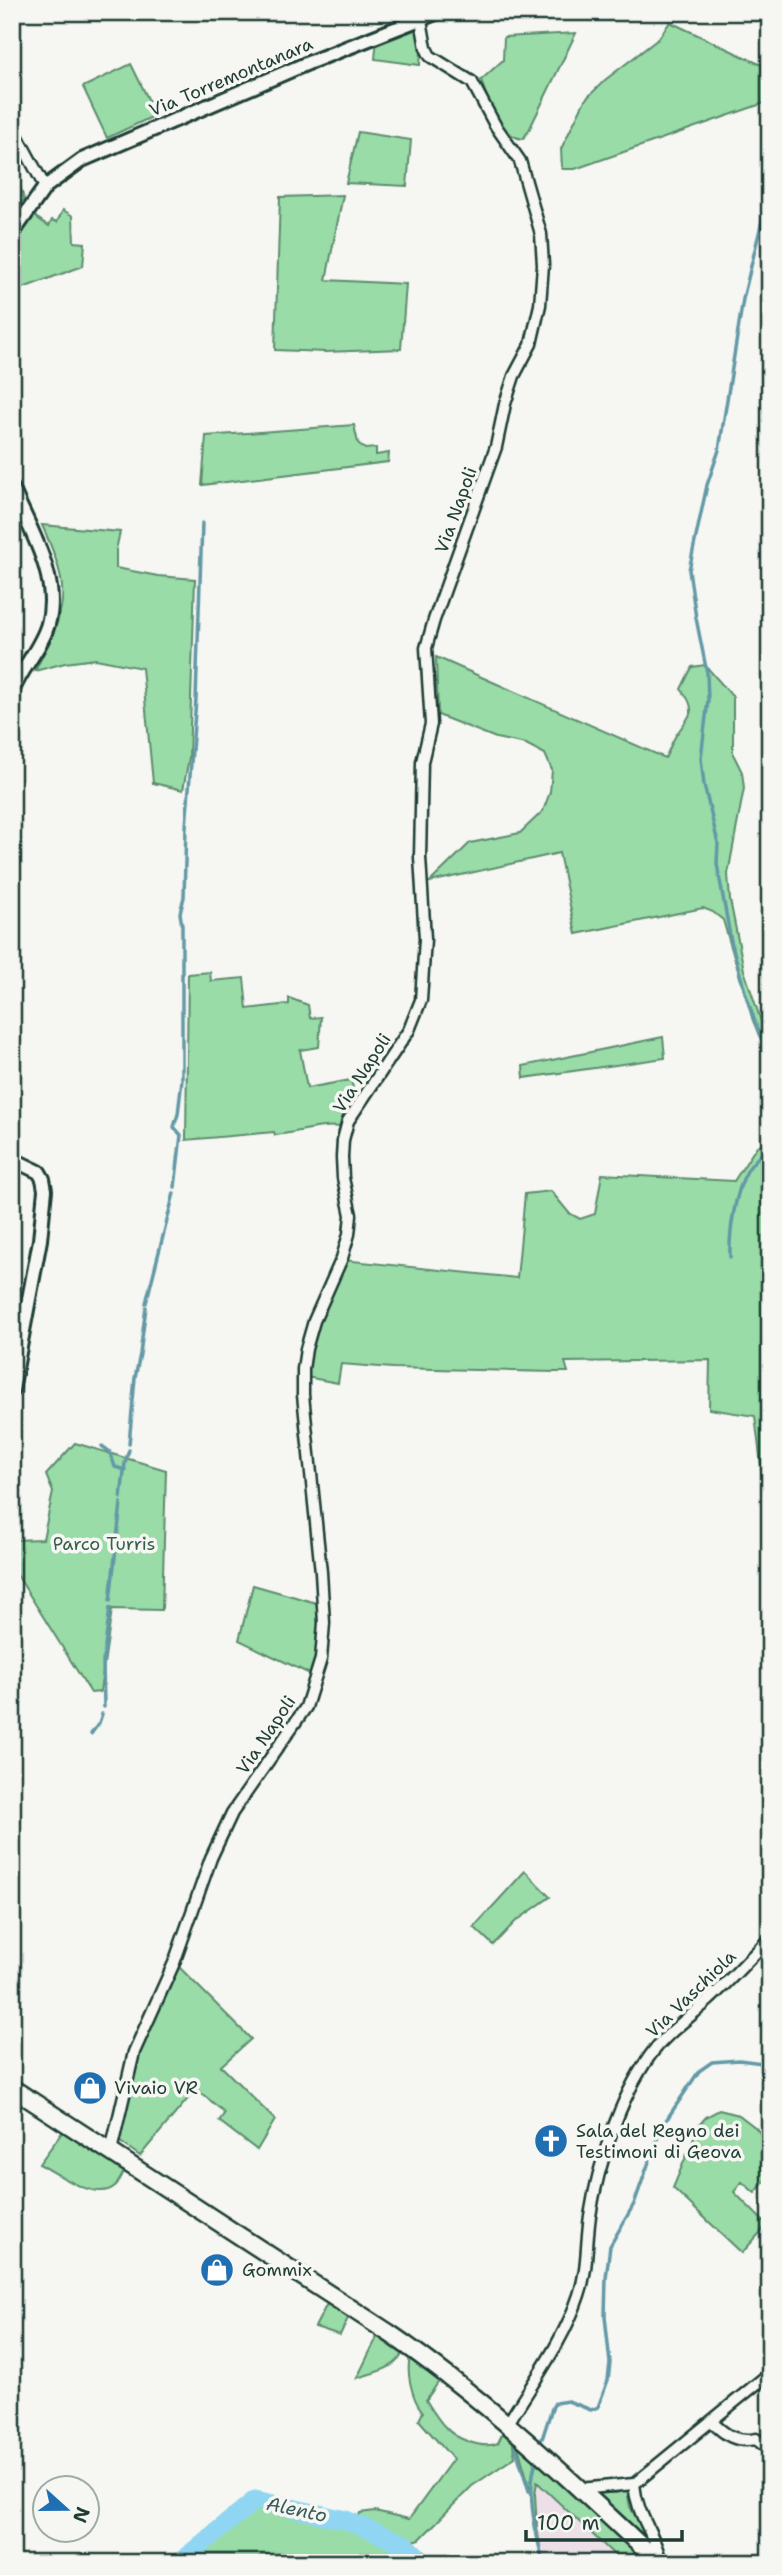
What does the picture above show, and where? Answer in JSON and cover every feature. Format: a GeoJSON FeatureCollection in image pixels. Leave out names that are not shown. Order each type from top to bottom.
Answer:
{"type":"FeatureCollection","features":[{"type":"Feature","properties":{"kind":"main road"},"geometry":{"type":"LineString","coordinates":[[12,2088],[452,2378],[660,2563]]}},
{"type":"Feature","properties":{"kind":"street","name":"Via Torremontanara"},"geometry":{"type":"LineString","coordinates":[[12,234],[45,187],[82,160],[308,63],[438,12]]}},
{"type":"Feature","properties":{"kind":"street","name":"Via Napoli"},"geometry":{"type":"LineString","coordinates":[[111,2151],[134,2052],[174,1963],[211,1858],[232,1813],[306,1707],[321,1659],[324,1623],[303,1395],[306,1349],[314,1321],[342,1258],[348,1234],[351,1215],[343,1178],[342,1140],[348,1121],[409,1030],[421,1000],[425,940],[420,857],[422,762],[431,724],[426,648],[496,447],[514,376],[531,344],[540,305],[543,265],[541,234],[520,161],[495,125],[472,82],[430,56],[426,48],[422,20]]}},
{"type":"Feature","properties":{"kind":"street"},"geometry":{"type":"LineString","coordinates":[[12,126],[45,187]]}},
{"type":"Feature","properties":{"kind":"street"},"geometry":{"type":"LineString","coordinates":[[12,488],[45,566],[51,610],[38,647],[12,692]]}},
{"type":"Feature","properties":{"kind":"street"},"geometry":{"type":"LineString","coordinates":[[12,1159],[39,1172],[46,1190],[40,1240],[17,1346],[12,1390]]}},
{"type":"Feature","properties":{"kind":"street","name":"Via Vaschiola"},"geometry":{"type":"LineString","coordinates":[[507,2425],[528,2393],[572,2314],[580,2294],[585,2274],[590,2216],[624,2103],[649,2057],[679,2024],[709,2000],[770,1938]]}},
{"type":"Feature","properties":{"kind":"street"},"geometry":{"type":"LineString","coordinates":[[579,2489],[634,2484],[770,2373]]}},
{"type":"Feature","properties":{"kind":"street"},"geometry":{"type":"LineString","coordinates":[[711,2421],[728,2437],[739,2440],[756,2439],[770,2450]]}},
{"type":"Feature","properties":{"kind":"street"},"geometry":{"type":"LineString","coordinates":[[634,2484],[637,2507],[658,2545],[660,2563]]}},
{"type":"Feature","properties":{"kind":"shaded area"},"geometry":{"type":"Polygon","coordinates":[[[537,2482],[623,2563],[545,2563],[537,2528],[537,2482]]]}},
{"type":"Feature","properties":{"kind":"green space"},"geometry":{"type":"Polygon","coordinates":[[[670,22],[770,69],[770,101],[575,169],[562,169],[561,149],[585,100],[605,80],[658,39],[670,22]]]}},
{"type":"Feature","properties":{"kind":"green space"},"geometry":{"type":"Polygon","coordinates":[[[415,26],[420,39],[420,65],[375,59],[377,38],[415,26]]]}},
{"type":"Feature","properties":{"kind":"green space"},"geometry":{"type":"Polygon","coordinates":[[[576,33],[523,139],[507,132],[496,117],[481,80],[503,60],[504,37],[576,33]]]}},
{"type":"Feature","properties":{"kind":"green space"},"geometry":{"type":"Polygon","coordinates":[[[131,64],[156,115],[107,138],[83,87],[131,64]]]}},
{"type":"Feature","properties":{"kind":"green space"},"geometry":{"type":"Polygon","coordinates":[[[358,132],[411,140],[407,186],[346,183],[358,132]]]}},
{"type":"Feature","properties":{"kind":"green space"},"geometry":{"type":"Polygon","coordinates":[[[18,180],[24,199],[12,220],[12,193],[18,180]]]}},
{"type":"Feature","properties":{"kind":"green space"},"geometry":{"type":"Polygon","coordinates":[[[343,195],[326,280],[406,284],[401,349],[326,352],[275,350],[280,197],[343,195]]]}},
{"type":"Feature","properties":{"kind":"green space"},"geometry":{"type":"Polygon","coordinates":[[[63,210],[73,216],[74,242],[85,243],[83,266],[12,292],[12,244],[31,214],[49,226],[52,220],[57,222],[63,210]]]}},
{"type":"Feature","properties":{"kind":"green space"},"geometry":{"type":"Polygon","coordinates":[[[354,425],[358,443],[365,449],[376,448],[376,455],[389,453],[388,462],[202,485],[206,436],[354,425]]]}},
{"type":"Feature","properties":{"kind":"green space"},"geometry":{"type":"Polygon","coordinates":[[[42,525],[120,532],[116,568],[158,576],[195,579],[189,758],[183,790],[153,783],[142,668],[96,659],[35,671],[60,614],[62,599],[58,567],[42,525]]]}},
{"type":"Feature","properties":{"kind":"green space"},"geometry":{"type":"Polygon","coordinates":[[[436,657],[665,758],[690,714],[690,704],[681,689],[692,667],[705,665],[733,697],[733,754],[742,772],[744,788],[728,874],[730,900],[744,970],[764,1030],[770,1029],[770,1060],[753,1021],[723,920],[713,912],[703,908],[576,934],[559,853],[430,882],[470,843],[520,833],[543,811],[550,792],[552,770],[545,754],[526,744],[496,738],[438,715],[436,657]]]}},
{"type":"Feature","properties":{"kind":"green space"},"geometry":{"type":"Polygon","coordinates":[[[210,972],[211,981],[244,978],[247,1009],[289,1004],[289,998],[308,1005],[310,1018],[321,1017],[319,1047],[300,1050],[307,1088],[351,1080],[355,1095],[342,1127],[275,1135],[274,1132],[186,1140],[188,974],[210,972]]]}},
{"type":"Feature","properties":{"kind":"green space"},"geometry":{"type":"Polygon","coordinates":[[[663,1037],[665,1058],[524,1078],[523,1066],[663,1037]]]}},
{"type":"Feature","properties":{"kind":"green space"},"geometry":{"type":"Polygon","coordinates":[[[770,1140],[770,1539],[755,1416],[709,1409],[710,1360],[565,1362],[568,1372],[393,1368],[341,1364],[338,1383],[306,1377],[312,1332],[343,1260],[517,1278],[525,1194],[551,1191],[569,1213],[580,1219],[595,1214],[602,1174],[734,1181],[757,1146],[770,1140]]]}},
{"type":"Feature","properties":{"kind":"green space","name":"Parco Turris"},"geometry":{"type":"Polygon","coordinates":[[[75,1443],[166,1470],[162,1610],[112,1609],[100,1692],[91,1693],[12,1567],[12,1540],[43,1539],[53,1492],[46,1475],[75,1443]]]}},
{"type":"Feature","properties":{"kind":"green space"},"geometry":{"type":"Polygon","coordinates":[[[253,1585],[320,1604],[320,1643],[314,1676],[239,1640],[253,1585]]]}},
{"type":"Feature","properties":{"kind":"green space"},"geometry":{"type":"Polygon","coordinates":[[[525,1871],[550,1897],[515,1922],[493,1945],[474,1927],[525,1871]]]}},
{"type":"Feature","properties":{"kind":"green space"},"geometry":{"type":"Polygon","coordinates":[[[176,1964],[251,2039],[221,2066],[275,2120],[257,2150],[219,2121],[223,2111],[196,2089],[140,2156],[119,2141],[139,2050],[176,1964]]]}},
{"type":"Feature","properties":{"kind":"green space"},"geometry":{"type":"Polygon","coordinates":[[[719,2110],[739,2115],[756,2128],[770,2146],[770,2175],[755,2193],[742,2182],[734,2192],[767,2225],[742,2253],[673,2188],[699,2125],[706,2117],[719,2110]]]}},
{"type":"Feature","properties":{"kind":"green space"},"geometry":{"type":"Polygon","coordinates":[[[66,2127],[126,2167],[115,2186],[98,2191],[87,2189],[39,2164],[66,2127]]]}},
{"type":"Feature","properties":{"kind":"green space"},"geometry":{"type":"Polygon","coordinates":[[[329,2300],[350,2314],[340,2335],[315,2327],[329,2300]]]}},
{"type":"Feature","properties":{"kind":"green space"},"geometry":{"type":"Polygon","coordinates":[[[379,2333],[404,2350],[397,2362],[391,2366],[357,2378],[379,2333]]]}},
{"type":"Feature","properties":{"kind":"green space"},"geometry":{"type":"Polygon","coordinates":[[[412,2353],[442,2377],[426,2400],[446,2428],[463,2439],[485,2445],[498,2443],[504,2430],[512,2438],[515,2457],[472,2486],[420,2539],[413,2541],[437,2563],[186,2563],[251,2508],[272,2506],[363,2529],[399,2545],[406,2543],[357,2521],[360,2513],[375,2511],[409,2519],[453,2459],[419,2420],[423,2412],[416,2400],[409,2375],[412,2353]]]}},
{"type":"Feature","properties":{"kind":"green space"},"geometry":{"type":"Polygon","coordinates":[[[516,2440],[536,2459],[531,2482],[537,2460],[647,2563],[623,2563],[537,2482],[537,2528],[543,2563],[534,2520],[531,2492],[516,2440]]]}},
{"type":"Feature","properties":{"kind":"green space"},"geometry":{"type":"Polygon","coordinates":[[[627,2490],[630,2507],[650,2541],[597,2492],[616,2493],[627,2490]]]}},
{"type":"Feature","properties":{"kind":"waterway"},"geometry":{"type":"LineString","coordinates":[[770,188],[743,299],[719,450],[707,485],[689,570],[707,673],[708,700],[701,758],[704,785],[718,843],[717,864],[731,941],[745,992],[759,1034],[770,1055]]}},
{"type":"Feature","properties":{"kind":"waterway"},"geometry":{"type":"LineString","coordinates":[[175,1187],[181,1135],[174,1127],[182,1080],[180,913],[184,897],[186,827],[196,699],[202,523]]}},
{"type":"Feature","properties":{"kind":"waterway"},"geometry":{"type":"LineString","coordinates":[[730,1257],[739,1190],[747,1171],[770,1146]]}},
{"type":"Feature","properties":{"kind":"waterway"},"geometry":{"type":"LineString","coordinates":[[146,1303],[174,1193]]}},
{"type":"Feature","properties":{"kind":"waterway"},"geometry":{"type":"LineString","coordinates":[[129,1444],[135,1378],[146,1307]]}},
{"type":"Feature","properties":{"kind":"waterway"},"geometry":{"type":"LineString","coordinates":[[102,1446],[110,1452],[115,1467],[125,1470]]}},
{"type":"Feature","properties":{"kind":"waterway"},"geometry":{"type":"LineString","coordinates":[[121,1498],[129,1450]]}},
{"type":"Feature","properties":{"kind":"waterway"},"geometry":{"type":"LineString","coordinates":[[110,1601],[121,1503]]}},
{"type":"Feature","properties":{"kind":"waterway"},"geometry":{"type":"LineString","coordinates":[[104,1707],[103,1662],[110,1608]]}},
{"type":"Feature","properties":{"kind":"waterway"},"geometry":{"type":"LineString","coordinates":[[91,1734],[102,1714]]}},
{"type":"Feature","properties":{"kind":"waterway"},"geometry":{"type":"LineString","coordinates":[[542,2439],[555,2403],[568,2401],[591,2410],[598,2407],[608,2380],[610,2363],[605,2316],[610,2246],[634,2204],[661,2128],[699,2071],[712,2062],[739,2060],[770,2064]]}},
{"type":"Feature","properties":{"kind":"waterway"},"geometry":{"type":"LineString","coordinates":[[515,2446],[529,2491]]}},
{"type":"Feature","properties":{"kind":"waterway"},"geometry":{"type":"LineString","coordinates":[[536,2460],[532,2499],[543,2563]]}},
{"type":"Feature","properties":{"kind":"waterway","name":"Alento"},"geometry":{"type":"LineString","coordinates":[[179,2563],[255,2500],[346,2520],[406,2545],[424,2563]]}},
{"type":"Feature","properties":{"kind":"place","name":"Vivaio VR"},"geometry":{"type":"Point","coordinates":[90,2088]}},
{"type":"Feature","properties":{"kind":"place","name":"Sala del Regno dei Testimoni di Geova"},"geometry":{"type":"Point","coordinates":[551,2141]}},
{"type":"Feature","properties":{"kind":"place","name":"Gommix"},"geometry":{"type":"Point","coordinates":[217,2270]}}]}
